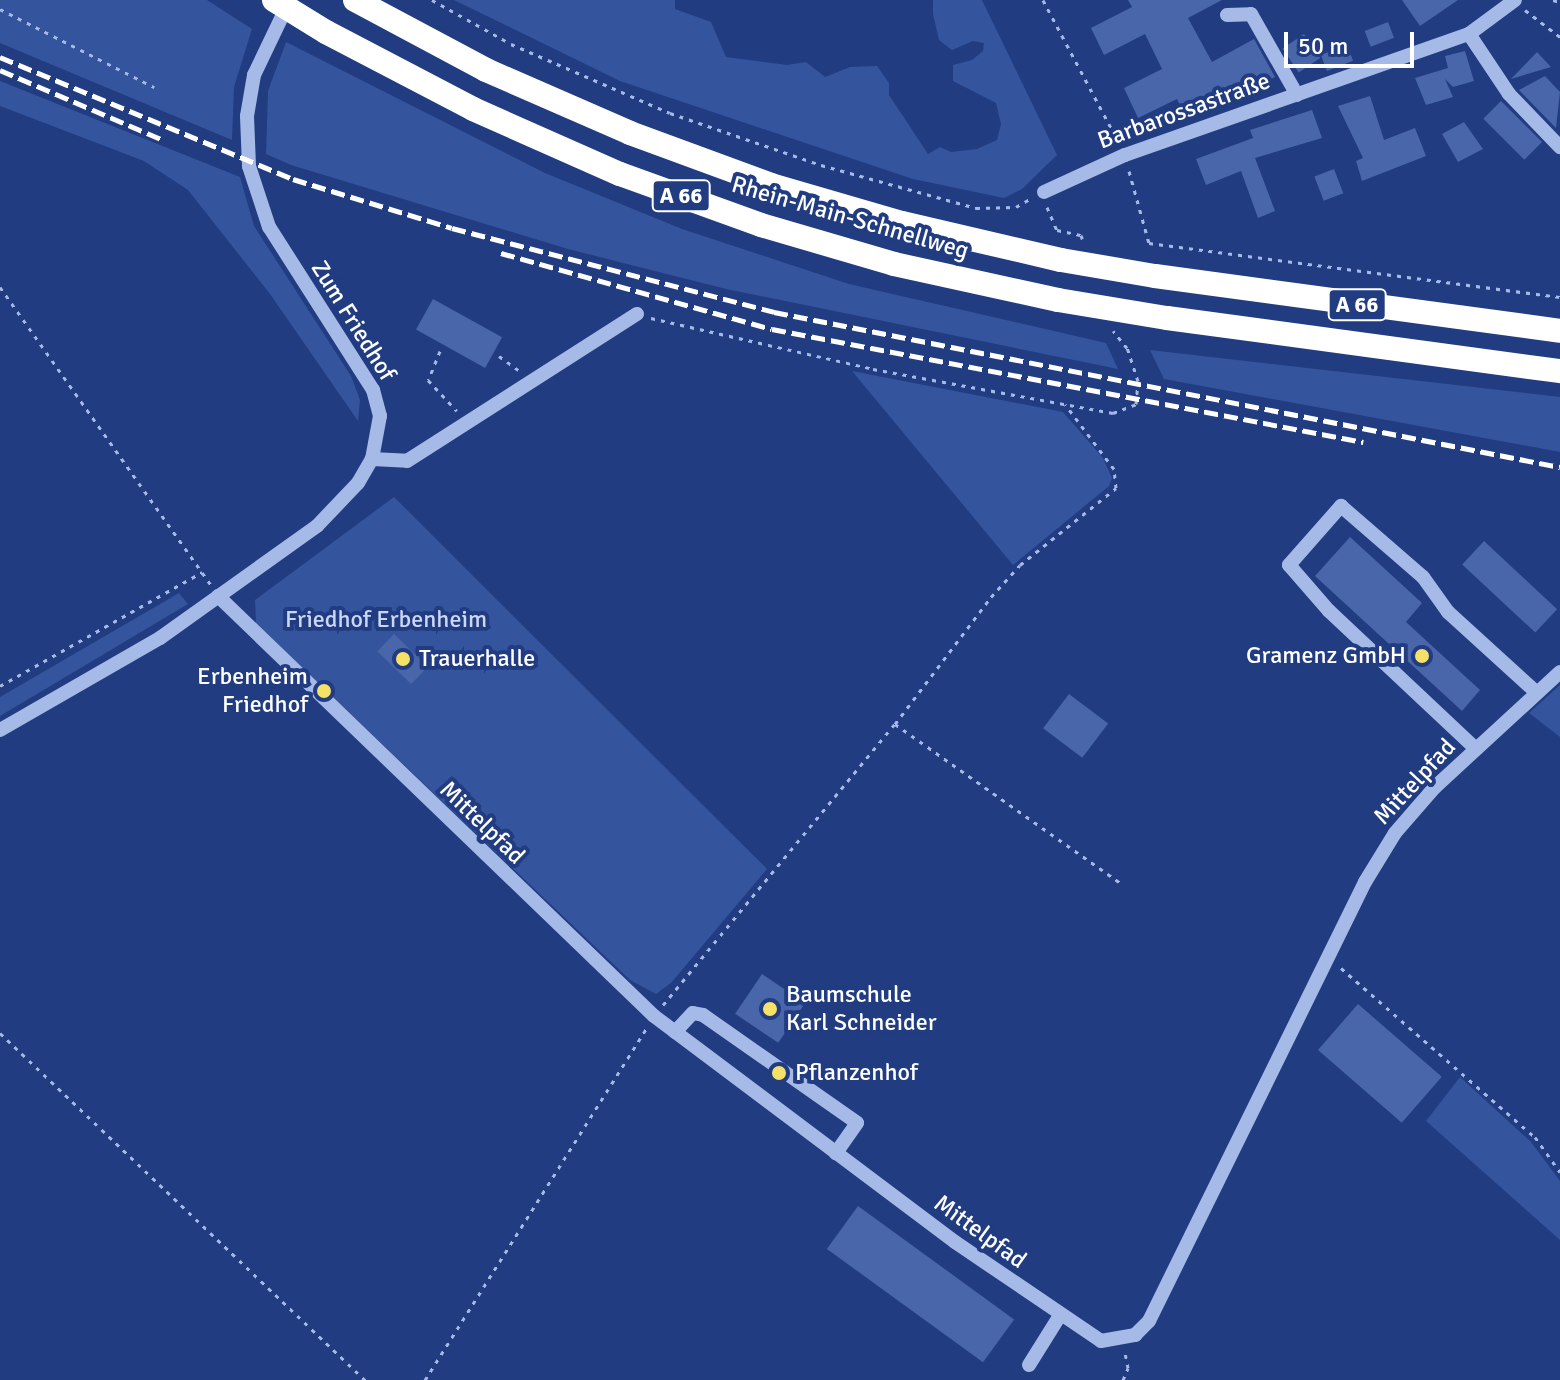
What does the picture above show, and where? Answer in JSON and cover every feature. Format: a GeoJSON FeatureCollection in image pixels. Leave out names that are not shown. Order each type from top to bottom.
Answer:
{"type":"FeatureCollection","features":[{"type":"Feature","properties":{"kind":"highway","name":"Rhein-Main-Schnellweg"},"geometry":{"type":"LineString","coordinates":[[274,0],[326,32],[473,109],[634,179],[761,225],[894,264],[1058,300],[1167,318],[1560,371]]}},
{"type":"Feature","properties":{"kind":"highway","name":"Rhein-Main-Schnellweg"},"geometry":{"type":"LineString","coordinates":[[355,0],[486,70],[630,133],[771,185],[902,223],[1061,260],[1155,276],[1560,331]]}},
{"type":"Feature","properties":{"kind":"street","name":"Zum Friedhof"},"geometry":{"type":"LineString","coordinates":[[0,730],[160,638],[317,526],[358,483],[372,459],[380,416],[373,390],[269,227],[249,166],[247,116],[254,75],[290,0]]}},
{"type":"Feature","properties":{"kind":"street","name":"Barbarossastraße"},"geometry":{"type":"LineString","coordinates":[[1044,192],[1057,182],[1125,155],[1469,34],[1515,0]]}},
{"type":"Feature","properties":{"kind":"street"},"geometry":{"type":"LineString","coordinates":[[1227,15],[1251,14],[1297,95]]}},
{"type":"Feature","properties":{"kind":"street"},"geometry":{"type":"LineString","coordinates":[[1469,34],[1509,94],[1560,147]]}},
{"type":"Feature","properties":{"kind":"street"},"geometry":{"type":"LineString","coordinates":[[372,459],[407,461],[637,314]]}},
{"type":"Feature","properties":{"kind":"street"},"geometry":{"type":"LineString","coordinates":[[1476,749],[1329,611],[1289,565],[1341,506],[1423,577],[1448,612],[1537,693]]}},
{"type":"Feature","properties":{"kind":"street","name":"Mittelpfad"},"geometry":{"type":"LineString","coordinates":[[218,596],[654,1016],[1059,1317],[1088,1337],[1122,1340],[1149,1321],[1329,958],[1395,833],[1476,749],[1560,672]]}},
{"type":"Feature","properties":{"kind":"street"},"geometry":{"type":"LineString","coordinates":[[675,1032],[693,1013],[703,1015],[857,1123],[836,1153]]}},
{"type":"Feature","properties":{"kind":"street"},"geometry":{"type":"LineString","coordinates":[[1029,1365],[1059,1317]]}},
{"type":"Feature","properties":{"kind":"path"},"geometry":{"type":"LineString","coordinates":[[432,0],[511,44],[670,113],[821,165],[976,208],[1016,207],[1044,192],[1051,223],[1081,235]]}},
{"type":"Feature","properties":{"kind":"path"},"geometry":{"type":"LineString","coordinates":[[1043,0],[1125,155],[1149,243],[1560,297]]}},
{"type":"Feature","properties":{"kind":"path"},"geometry":{"type":"LineString","coordinates":[[1515,0],[1560,37]]}},
{"type":"Feature","properties":{"kind":"path"},"geometry":{"type":"LineString","coordinates":[[1553,0],[1560,2]]}},
{"type":"Feature","properties":{"kind":"path"},"geometry":{"type":"LineString","coordinates":[[0,9],[154,87]]}},
{"type":"Feature","properties":{"kind":"path"},"geometry":{"type":"LineString","coordinates":[[0,287],[202,572],[0,686]]}},
{"type":"Feature","properties":{"kind":"path"},"geometry":{"type":"LineString","coordinates":[[637,314],[873,369],[1113,413],[1136,404],[1138,381],[1127,348],[1111,329]]}},
{"type":"Feature","properties":{"kind":"path"},"geometry":{"type":"LineString","coordinates":[[440,351],[428,380],[468,422]]}},
{"type":"Feature","properties":{"kind":"path"},"geometry":{"type":"LineString","coordinates":[[499,356],[530,380]]}},
{"type":"Feature","properties":{"kind":"path"},"geometry":{"type":"LineString","coordinates":[[425,1380],[654,1016],[895,724],[991,597],[1020,565],[1116,488],[1114,469],[1065,404]]}},
{"type":"Feature","properties":{"kind":"path"},"geometry":{"type":"LineString","coordinates":[[895,724],[1123,885]]}},
{"type":"Feature","properties":{"kind":"path"},"geometry":{"type":"LineString","coordinates":[[1329,958],[1535,1137],[1560,1172]]}},
{"type":"Feature","properties":{"kind":"path"},"geometry":{"type":"LineString","coordinates":[[0,1033],[365,1380]]}},
{"type":"Feature","properties":{"kind":"path"},"geometry":{"type":"LineString","coordinates":[[1122,1340],[1128,1368],[1123,1380]]}},
{"type":"Feature","properties":{"kind":"green space"},"geometry":{"type":"Polygon","coordinates":[[[0,0],[207,0],[252,29],[234,87],[232,140],[0,43],[0,0]]]}},
{"type":"Feature","properties":{"kind":"green space"},"geometry":{"type":"Polygon","coordinates":[[[454,0],[675,0],[675,9],[711,22],[726,57],[787,65],[806,62],[825,77],[850,67],[877,66],[889,83],[889,95],[928,154],[940,147],[951,152],[977,149],[997,140],[1001,124],[996,103],[953,81],[953,65],[972,60],[983,51],[984,43],[973,41],[952,50],[939,40],[933,14],[933,0],[982,0],[1057,155],[1022,189],[1004,198],[913,179],[620,81],[454,0]]]}},
{"type":"Feature","properties":{"kind":"green space"},"geometry":{"type":"Polygon","coordinates":[[[286,42],[545,173],[682,229],[849,284],[1106,343],[1118,369],[726,289],[568,249],[291,165],[266,154],[268,91],[286,42]]]}},
{"type":"Feature","properties":{"kind":"green space"},"geometry":{"type":"Polygon","coordinates":[[[0,81],[240,177],[254,226],[351,376],[360,400],[358,421],[270,294],[188,190],[144,161],[0,106],[0,81]]]}},
{"type":"Feature","properties":{"kind":"green space"},"geometry":{"type":"Polygon","coordinates":[[[1150,350],[1560,397],[1560,452],[1164,379],[1150,350]]]}},
{"type":"Feature","properties":{"kind":"green space"},"geometry":{"type":"Polygon","coordinates":[[[852,371],[1063,412],[1103,458],[1112,478],[1109,486],[1013,565],[852,371]]]}},
{"type":"Feature","properties":{"kind":"green space","name":"Friedhof Erbenheim"},"geometry":{"type":"Polygon","coordinates":[[[394,497],[767,869],[671,983],[656,994],[630,980],[256,624],[255,600],[394,497]]]}},
{"type":"Feature","properties":{"kind":"green space"},"geometry":{"type":"Polygon","coordinates":[[[179,593],[188,604],[0,716],[0,697],[179,593]]]}},
{"type":"Feature","properties":{"kind":"green space"},"geometry":{"type":"Polygon","coordinates":[[[1560,685],[1560,737],[1529,713],[1560,685]]]}},
{"type":"Feature","properties":{"kind":"green space"},"geometry":{"type":"Polygon","coordinates":[[[1460,1077],[1531,1142],[1560,1181],[1560,1240],[1426,1121],[1460,1077]]]}},
{"type":"Feature","properties":{"kind":"building"},"geometry":{"type":"Polygon","coordinates":[[[1128,0],[1222,0],[1188,18],[1212,62],[1254,39],[1275,77],[1187,120],[1177,99],[1138,118],[1124,88],[1162,69],[1145,34],[1104,55],[1091,28],[1132,7],[1128,0]]]}},
{"type":"Feature","properties":{"kind":"building"},"geometry":{"type":"Polygon","coordinates":[[[1402,0],[1458,0],[1420,26],[1402,0]]]}},
{"type":"Feature","properties":{"kind":"building"},"geometry":{"type":"Polygon","coordinates":[[[1388,22],[1394,38],[1371,47],[1365,31],[1388,22]]]}},
{"type":"Feature","properties":{"kind":"building"},"geometry":{"type":"Polygon","coordinates":[[[1304,34],[1320,58],[1299,73],[1282,49],[1304,34]]]}},
{"type":"Feature","properties":{"kind":"building"},"geometry":{"type":"Polygon","coordinates":[[[1347,45],[1353,61],[1327,71],[1321,55],[1347,45]]]}},
{"type":"Feature","properties":{"kind":"building"},"geometry":{"type":"Polygon","coordinates":[[[1465,51],[1474,81],[1453,87],[1445,79],[1453,97],[1426,105],[1415,78],[1448,68],[1445,56],[1465,51]]]}},
{"type":"Feature","properties":{"kind":"building"},"geometry":{"type":"Polygon","coordinates":[[[1537,52],[1551,67],[1511,79],[1537,52]]]}},
{"type":"Feature","properties":{"kind":"building"},"geometry":{"type":"Polygon","coordinates":[[[1545,76],[1560,92],[1556,128],[1519,90],[1545,76]]]}},
{"type":"Feature","properties":{"kind":"building"},"geometry":{"type":"Polygon","coordinates":[[[1370,96],[1384,140],[1415,128],[1426,156],[1362,181],[1356,161],[1363,158],[1338,106],[1370,96]]]}},
{"type":"Feature","properties":{"kind":"building"},"geometry":{"type":"Polygon","coordinates":[[[1501,101],[1542,142],[1524,160],[1483,119],[1501,101]]]}},
{"type":"Feature","properties":{"kind":"building"},"geometry":{"type":"Polygon","coordinates":[[[1312,110],[1322,138],[1255,158],[1275,211],[1258,218],[1241,171],[1206,185],[1196,159],[1253,138],[1250,130],[1312,110]]]}},
{"type":"Feature","properties":{"kind":"building"},"geometry":{"type":"Polygon","coordinates":[[[1464,122],[1483,149],[1458,162],[1442,134],[1464,122]]]}},
{"type":"Feature","properties":{"kind":"building"},"geometry":{"type":"Polygon","coordinates":[[[1334,169],[1343,193],[1324,201],[1314,177],[1334,169]]]}},
{"type":"Feature","properties":{"kind":"building"},"geometry":{"type":"Polygon","coordinates":[[[433,299],[502,337],[485,368],[416,330],[433,299]]]}},
{"type":"Feature","properties":{"kind":"building","name":"Gramenz GmbH"},"geometry":{"type":"Polygon","coordinates":[[[1350,537],[1422,603],[1406,622],[1480,690],[1462,711],[1315,576],[1350,537]]]}},
{"type":"Feature","properties":{"kind":"building"},"geometry":{"type":"Polygon","coordinates":[[[1484,541],[1557,609],[1535,633],[1462,564],[1484,541]]]}},
{"type":"Feature","properties":{"kind":"building","name":"Trauerhalle"},"geometry":{"type":"Polygon","coordinates":[[[394,634],[428,667],[411,684],[377,651],[394,634]]]}},
{"type":"Feature","properties":{"kind":"building"},"geometry":{"type":"Polygon","coordinates":[[[1069,694],[1108,723],[1082,758],[1043,728],[1069,694]]]}},
{"type":"Feature","properties":{"kind":"building","name":"Baumschule Karl Schneider"},"geometry":{"type":"Polygon","coordinates":[[[762,974],[805,1003],[778,1043],[735,1014],[762,974]]]}},
{"type":"Feature","properties":{"kind":"building"},"geometry":{"type":"Polygon","coordinates":[[[1358,1004],[1442,1077],[1402,1123],[1318,1050],[1358,1004]]]}},
{"type":"Feature","properties":{"kind":"building"},"geometry":{"type":"Polygon","coordinates":[[[858,1206],[1014,1319],[983,1362],[827,1249],[858,1206]]]}},
{"type":"Feature","properties":{"kind":"railway"},"geometry":{"type":"LineString","coordinates":[[0,57],[293,179],[452,228],[774,312],[1560,467]]}},
{"type":"Feature","properties":{"kind":"railway"},"geometry":{"type":"LineString","coordinates":[[0,70],[163,140]]}},
{"type":"Feature","properties":{"kind":"railway"},"geometry":{"type":"LineString","coordinates":[[501,253],[772,329],[1363,442]]}},
{"type":"Feature","properties":{"kind":"place","name":"Gramenz GmbH"},"geometry":{"type":"Point","coordinates":[1422,656]}},
{"type":"Feature","properties":{"kind":"place","name":"Trauerhalle"},"geometry":{"type":"Point","coordinates":[403,659]}},
{"type":"Feature","properties":{"kind":"place","name":"Erbenheim Friedhof"},"geometry":{"type":"Point","coordinates":[324,691]}},
{"type":"Feature","properties":{"kind":"place","name":"Baumschule Karl Schneider"},"geometry":{"type":"Point","coordinates":[770,1009]}},
{"type":"Feature","properties":{"kind":"place","name":"Pflanzenhof"},"geometry":{"type":"Point","coordinates":[779,1073]}}]}
